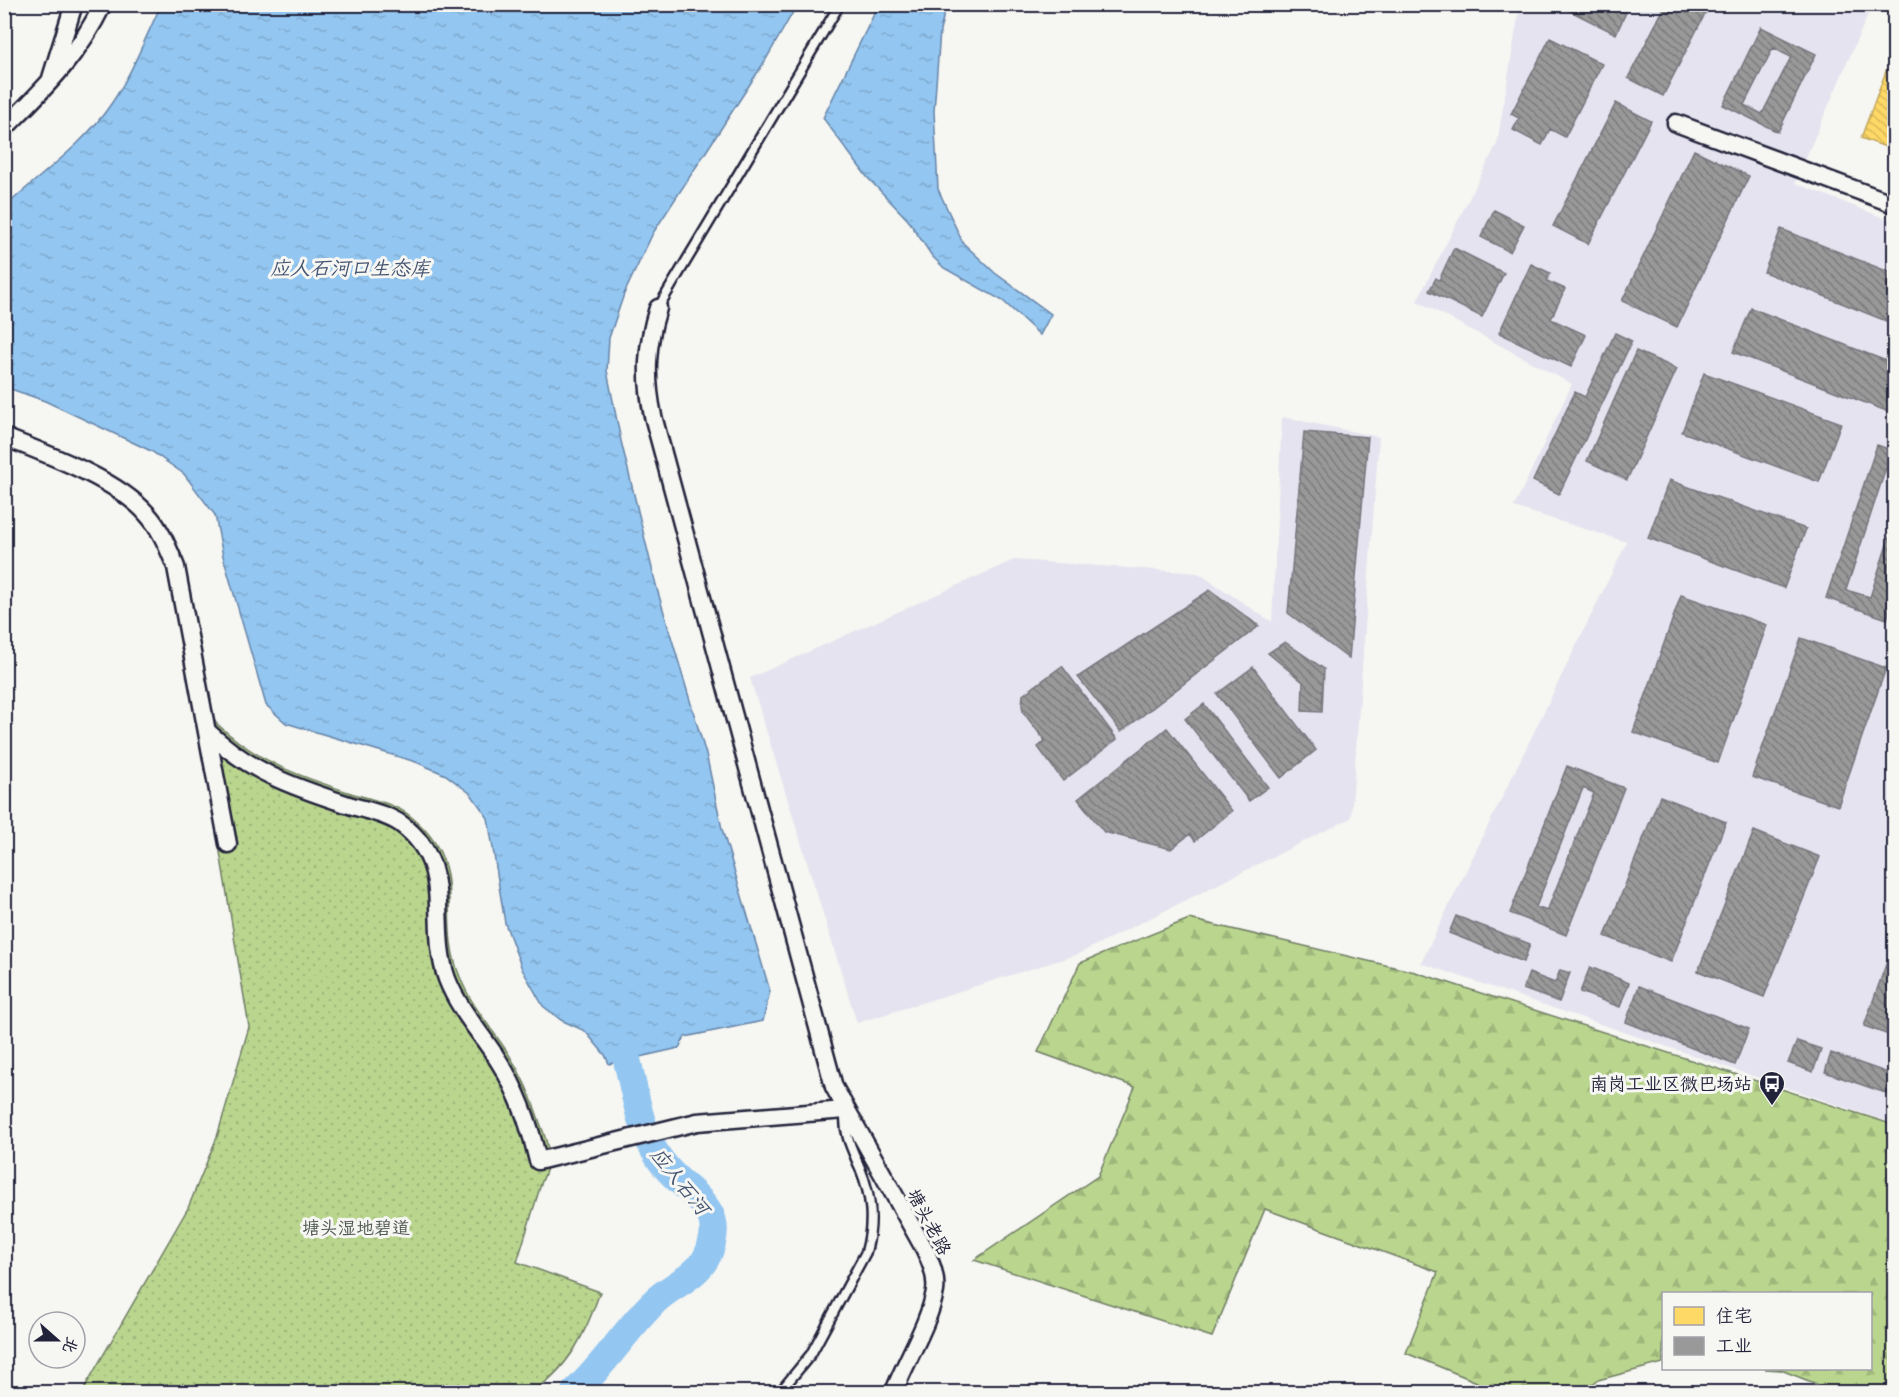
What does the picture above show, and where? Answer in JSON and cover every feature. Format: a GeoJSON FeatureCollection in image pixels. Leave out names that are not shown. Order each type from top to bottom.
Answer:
{"type":"FeatureCollection","features":[{"type":"Feature","properties":{"kind":"street"},"geometry":{"type":"LineString","coordinates":[[48,86],[74,4]]}},
{"type":"Feature","properties":{"kind":"street"},"geometry":{"type":"LineString","coordinates":[[4,129],[48,86],[89,34],[104,4]]}},
{"type":"Feature","properties":{"kind":"street"},"geometry":{"type":"LineString","coordinates":[[4,119],[23,110]]}},
{"type":"Feature","properties":{"kind":"street"},"geometry":{"type":"LineString","coordinates":[[1676,123],[1894,204]]}},
{"type":"Feature","properties":{"kind":"street","name":"塘头老路"},"geometry":{"type":"LineString","coordinates":[[658,308],[650,333],[646,361],[647,386],[653,416],[834,1087],[925,1250],[934,1276],[935,1291],[930,1306],[894,1392]]}},
{"type":"Feature","properties":{"kind":"street"},"geometry":{"type":"LineString","coordinates":[[4,437],[125,494],[147,514],[159,530],[176,567],[228,844]]}},
{"type":"Feature","properties":{"kind":"street"},"geometry":{"type":"LineString","coordinates":[[207,731],[239,759],[258,771],[298,788],[382,814],[400,823],[415,836],[427,852],[435,871],[439,891],[439,945],[447,979],[462,1010],[512,1084],[526,1117],[537,1161],[697,1122],[845,1110]]}},
{"type":"Feature","properties":{"kind":"lane"},"geometry":{"type":"LineString","coordinates":[[658,308],[840,4]]}},
{"type":"Feature","properties":{"kind":"lane"},"geometry":{"type":"LineString","coordinates":[[780,1392],[811,1354],[867,1252],[871,1234],[871,1208],[860,1167],[849,1147],[845,1110]]}},
{"type":"Feature","properties":{"kind":"shaded area"},"geometry":{"type":"Polygon","coordinates":[[[1520,5],[1872,5],[1795,183],[1894,222],[1894,1124],[1421,963],[1627,542],[1514,507],[1572,384],[1417,301],[1497,144],[1520,5]]]}},
{"type":"Feature","properties":{"kind":"shaded area"},"geometry":{"type":"Polygon","coordinates":[[[1282,417],[1379,437],[1351,818],[1076,955],[857,1023],[750,678],[1014,560],[1198,573],[1272,622],[1282,417]]]}},
{"type":"Feature","properties":{"kind":"green space","name":"塘头湿地碧道"},"geometry":{"type":"Polygon","coordinates":[[[215,722],[247,748],[280,767],[403,811],[428,834],[440,853],[449,892],[453,955],[460,977],[476,1007],[508,1053],[522,1078],[534,1105],[548,1149],[547,1168],[517,1262],[600,1292],[589,1321],[567,1360],[557,1372],[532,1392],[82,1392],[188,1208],[217,1137],[249,1027],[199,725],[215,722]]]}},
{"type":"Feature","properties":{"kind":"green space"},"geometry":{"type":"Polygon","coordinates":[[[1189,919],[1415,972],[1894,1125],[1894,1392],[1837,1392],[1781,1370],[1872,1370],[1872,1292],[1662,1292],[1662,1363],[1598,1380],[1581,1392],[1473,1392],[1477,1382],[1406,1353],[1438,1272],[1265,1209],[1212,1337],[974,1260],[1098,1176],[1135,1087],[1038,1052],[1080,963],[1189,919]]]}},
{"type":"Feature","properties":{"kind":"water"},"geometry":{"type":"Polygon","coordinates":[[[879,4],[946,5],[940,31],[934,111],[938,189],[963,243],[995,273],[1051,314],[1040,335],[1003,301],[944,268],[932,256],[908,220],[867,177],[823,118],[879,4]]]}},
{"type":"Feature","properties":{"kind":"water","name":"应人石河口生态库"},"geometry":{"type":"Polygon","coordinates":[[[161,5],[797,5],[765,61],[653,233],[624,294],[609,338],[607,371],[621,441],[657,589],[707,758],[722,829],[770,991],[763,1021],[685,1037],[679,1048],[609,1064],[605,1055],[585,1031],[561,1020],[543,1006],[522,969],[505,923],[488,818],[471,794],[446,775],[416,762],[286,723],[266,705],[223,556],[215,515],[184,474],[151,451],[45,401],[5,387],[5,207],[75,146],[100,119],[125,81],[161,5]]]}},
{"type":"Feature","properties":{"kind":"building: 住宅"},"geometry":{"type":"Polygon","coordinates":[[[1894,50],[1894,150],[1861,138],[1894,50]]]}},
{"type":"Feature","properties":{"kind":"building: 工业"},"geometry":{"type":"Polygon","coordinates":[[[1566,4],[1630,4],[1616,34],[1564,8],[1566,4]]]}},
{"type":"Feature","properties":{"kind":"building: 工业"},"geometry":{"type":"Polygon","coordinates":[[[1666,4],[1710,4],[1663,96],[1628,78],[1666,4]]]}},
{"type":"Feature","properties":{"kind":"building: 工业"},"geometry":{"type":"Polygon","coordinates":[[[1761,27],[1816,54],[1778,132],[1723,105],[1761,27]],[[1773,48],[1744,105],[1762,114],[1791,57],[1773,48]]]}},
{"type":"Feature","properties":{"kind":"building: 工业"},"geometry":{"type":"Polygon","coordinates":[[[1550,38],[1602,64],[1565,137],[1550,129],[1542,145],[1513,130],[1519,118],[1511,114],[1550,38]]]}},
{"type":"Feature","properties":{"kind":"building: 工业"},"geometry":{"type":"Polygon","coordinates":[[[1616,103],[1651,121],[1588,244],[1553,226],[1616,103]]]}},
{"type":"Feature","properties":{"kind":"building: 工业"},"geometry":{"type":"Polygon","coordinates":[[[1694,150],[1749,176],[1677,327],[1622,301],[1694,150]]]}},
{"type":"Feature","properties":{"kind":"building: 工业"},"geometry":{"type":"Polygon","coordinates":[[[1494,210],[1524,225],[1510,252],[1481,237],[1494,210]]]}},
{"type":"Feature","properties":{"kind":"building: 工业"},"geometry":{"type":"Polygon","coordinates":[[[1781,229],[1894,274],[1894,314],[1891,323],[1764,272],[1781,229]]]}},
{"type":"Feature","properties":{"kind":"building: 工业"},"geometry":{"type":"Polygon","coordinates":[[[1454,248],[1504,273],[1482,317],[1429,291],[1436,278],[1439,280],[1454,248]]]}},
{"type":"Feature","properties":{"kind":"building: 工业"},"geometry":{"type":"Polygon","coordinates":[[[1531,264],[1550,273],[1547,281],[1565,289],[1551,319],[1586,335],[1571,367],[1499,333],[1531,264]]]}},
{"type":"Feature","properties":{"kind":"building: 工业"},"geometry":{"type":"Polygon","coordinates":[[[1751,308],[1894,364],[1894,414],[1733,352],[1751,308]]]}},
{"type":"Feature","properties":{"kind":"building: 工业"},"geometry":{"type":"Polygon","coordinates":[[[1615,333],[1632,341],[1559,494],[1533,481],[1575,392],[1585,397],[1615,333]]]}},
{"type":"Feature","properties":{"kind":"building: 工业"},"geometry":{"type":"Polygon","coordinates":[[[1636,351],[1677,369],[1627,480],[1587,461],[1636,351]]]}},
{"type":"Feature","properties":{"kind":"building: 工业"},"geometry":{"type":"Polygon","coordinates":[[[1704,373],[1841,423],[1819,482],[1682,432],[1704,373]]]}},
{"type":"Feature","properties":{"kind":"building: 工业"},"geometry":{"type":"Polygon","coordinates":[[[1304,432],[1368,437],[1349,659],[1288,613],[1304,432]]]}},
{"type":"Feature","properties":{"kind":"building: 工业"},"geometry":{"type":"Polygon","coordinates":[[[1877,445],[1894,451],[1894,471],[1886,468],[1846,590],[1870,597],[1894,523],[1894,598],[1887,619],[1826,598],[1877,445]]]}},
{"type":"Feature","properties":{"kind":"building: 工业"},"geometry":{"type":"Polygon","coordinates":[[[1669,480],[1806,529],[1784,588],[1648,538],[1669,480]]]}},
{"type":"Feature","properties":{"kind":"building: 工业"},"geometry":{"type":"Polygon","coordinates":[[[1210,590],[1259,626],[1121,732],[1078,677],[1210,590]]]}},
{"type":"Feature","properties":{"kind":"building: 工业"},"geometry":{"type":"Polygon","coordinates":[[[1681,595],[1767,625],[1718,763],[1633,732],[1681,595]]]}},
{"type":"Feature","properties":{"kind":"building: 工业"},"geometry":{"type":"Polygon","coordinates":[[[1801,638],[1886,668],[1838,806],[1752,777],[1801,638]]]}},
{"type":"Feature","properties":{"kind":"building: 工业"},"geometry":{"type":"Polygon","coordinates":[[[1285,642],[1324,669],[1322,712],[1302,711],[1303,682],[1268,653],[1285,642]]]}},
{"type":"Feature","properties":{"kind":"building: 工业"},"geometry":{"type":"Polygon","coordinates":[[[1062,666],[1117,739],[1063,781],[1038,747],[1045,741],[1023,712],[1022,705],[1023,695],[1062,666]]]}},
{"type":"Feature","properties":{"kind":"building: 工业"},"geometry":{"type":"Polygon","coordinates":[[[1253,667],[1316,750],[1281,778],[1217,694],[1253,667]]]}},
{"type":"Feature","properties":{"kind":"building: 工业"},"geometry":{"type":"Polygon","coordinates":[[[1204,704],[1268,787],[1249,801],[1185,719],[1204,704]]]}},
{"type":"Feature","properties":{"kind":"building: 工业"},"geometry":{"type":"Polygon","coordinates":[[[1167,728],[1232,811],[1195,841],[1190,834],[1171,849],[1104,832],[1078,799],[1167,728]]]}},
{"type":"Feature","properties":{"kind":"building: 工业"},"geometry":{"type":"Polygon","coordinates":[[[1567,766],[1624,788],[1566,935],[1510,913],[1567,766]],[[1583,788],[1536,907],[1547,911],[1594,793],[1583,788]]]}},
{"type":"Feature","properties":{"kind":"building: 工业"},"geometry":{"type":"Polygon","coordinates":[[[1660,796],[1726,822],[1671,962],[1605,936],[1660,796]]]}},
{"type":"Feature","properties":{"kind":"building: 工业"},"geometry":{"type":"Polygon","coordinates":[[[1754,831],[1820,857],[1764,997],[1698,971],[1754,831]]]}},
{"type":"Feature","properties":{"kind":"building: 工业"},"geometry":{"type":"Polygon","coordinates":[[[1456,916],[1530,944],[1524,962],[1449,933],[1456,916]]]}},
{"type":"Feature","properties":{"kind":"building: 工业"},"geometry":{"type":"Polygon","coordinates":[[[1894,942],[1894,1037],[1864,1026],[1894,942]]]}},
{"type":"Feature","properties":{"kind":"building: 工业"},"geometry":{"type":"Polygon","coordinates":[[[1590,967],[1629,983],[1620,1007],[1580,992],[1590,967]]]}},
{"type":"Feature","properties":{"kind":"building: 工业"},"geometry":{"type":"Polygon","coordinates":[[[1560,970],[1570,973],[1559,1002],[1523,989],[1529,973],[1555,983],[1560,970]]]}},
{"type":"Feature","properties":{"kind":"building: 工业"},"geometry":{"type":"Polygon","coordinates":[[[1639,986],[1749,1029],[1735,1065],[1626,1022],[1639,986]]]}},
{"type":"Feature","properties":{"kind":"building: 工业"},"geometry":{"type":"Polygon","coordinates":[[[1797,1041],[1821,1049],[1813,1072],[1788,1063],[1797,1041]]]}},
{"type":"Feature","properties":{"kind":"building: 工业"},"geometry":{"type":"Polygon","coordinates":[[[1831,1053],[1894,1075],[1894,1096],[1825,1072],[1831,1053]]]}},
{"type":"Feature","properties":{"kind":"waterway","name":"应人石河"},"geometry":{"type":"LineString","coordinates":[[575,1392],[653,1303],[699,1267],[708,1255],[713,1239],[713,1221],[707,1209],[665,1166],[650,1142],[640,1116],[627,1060]]}},
{"type":"Feature","properties":{"kind":"place","name":"南岗工业区微巴场站"},"geometry":{"type":"Point","coordinates":[1772,1107]}}]}
